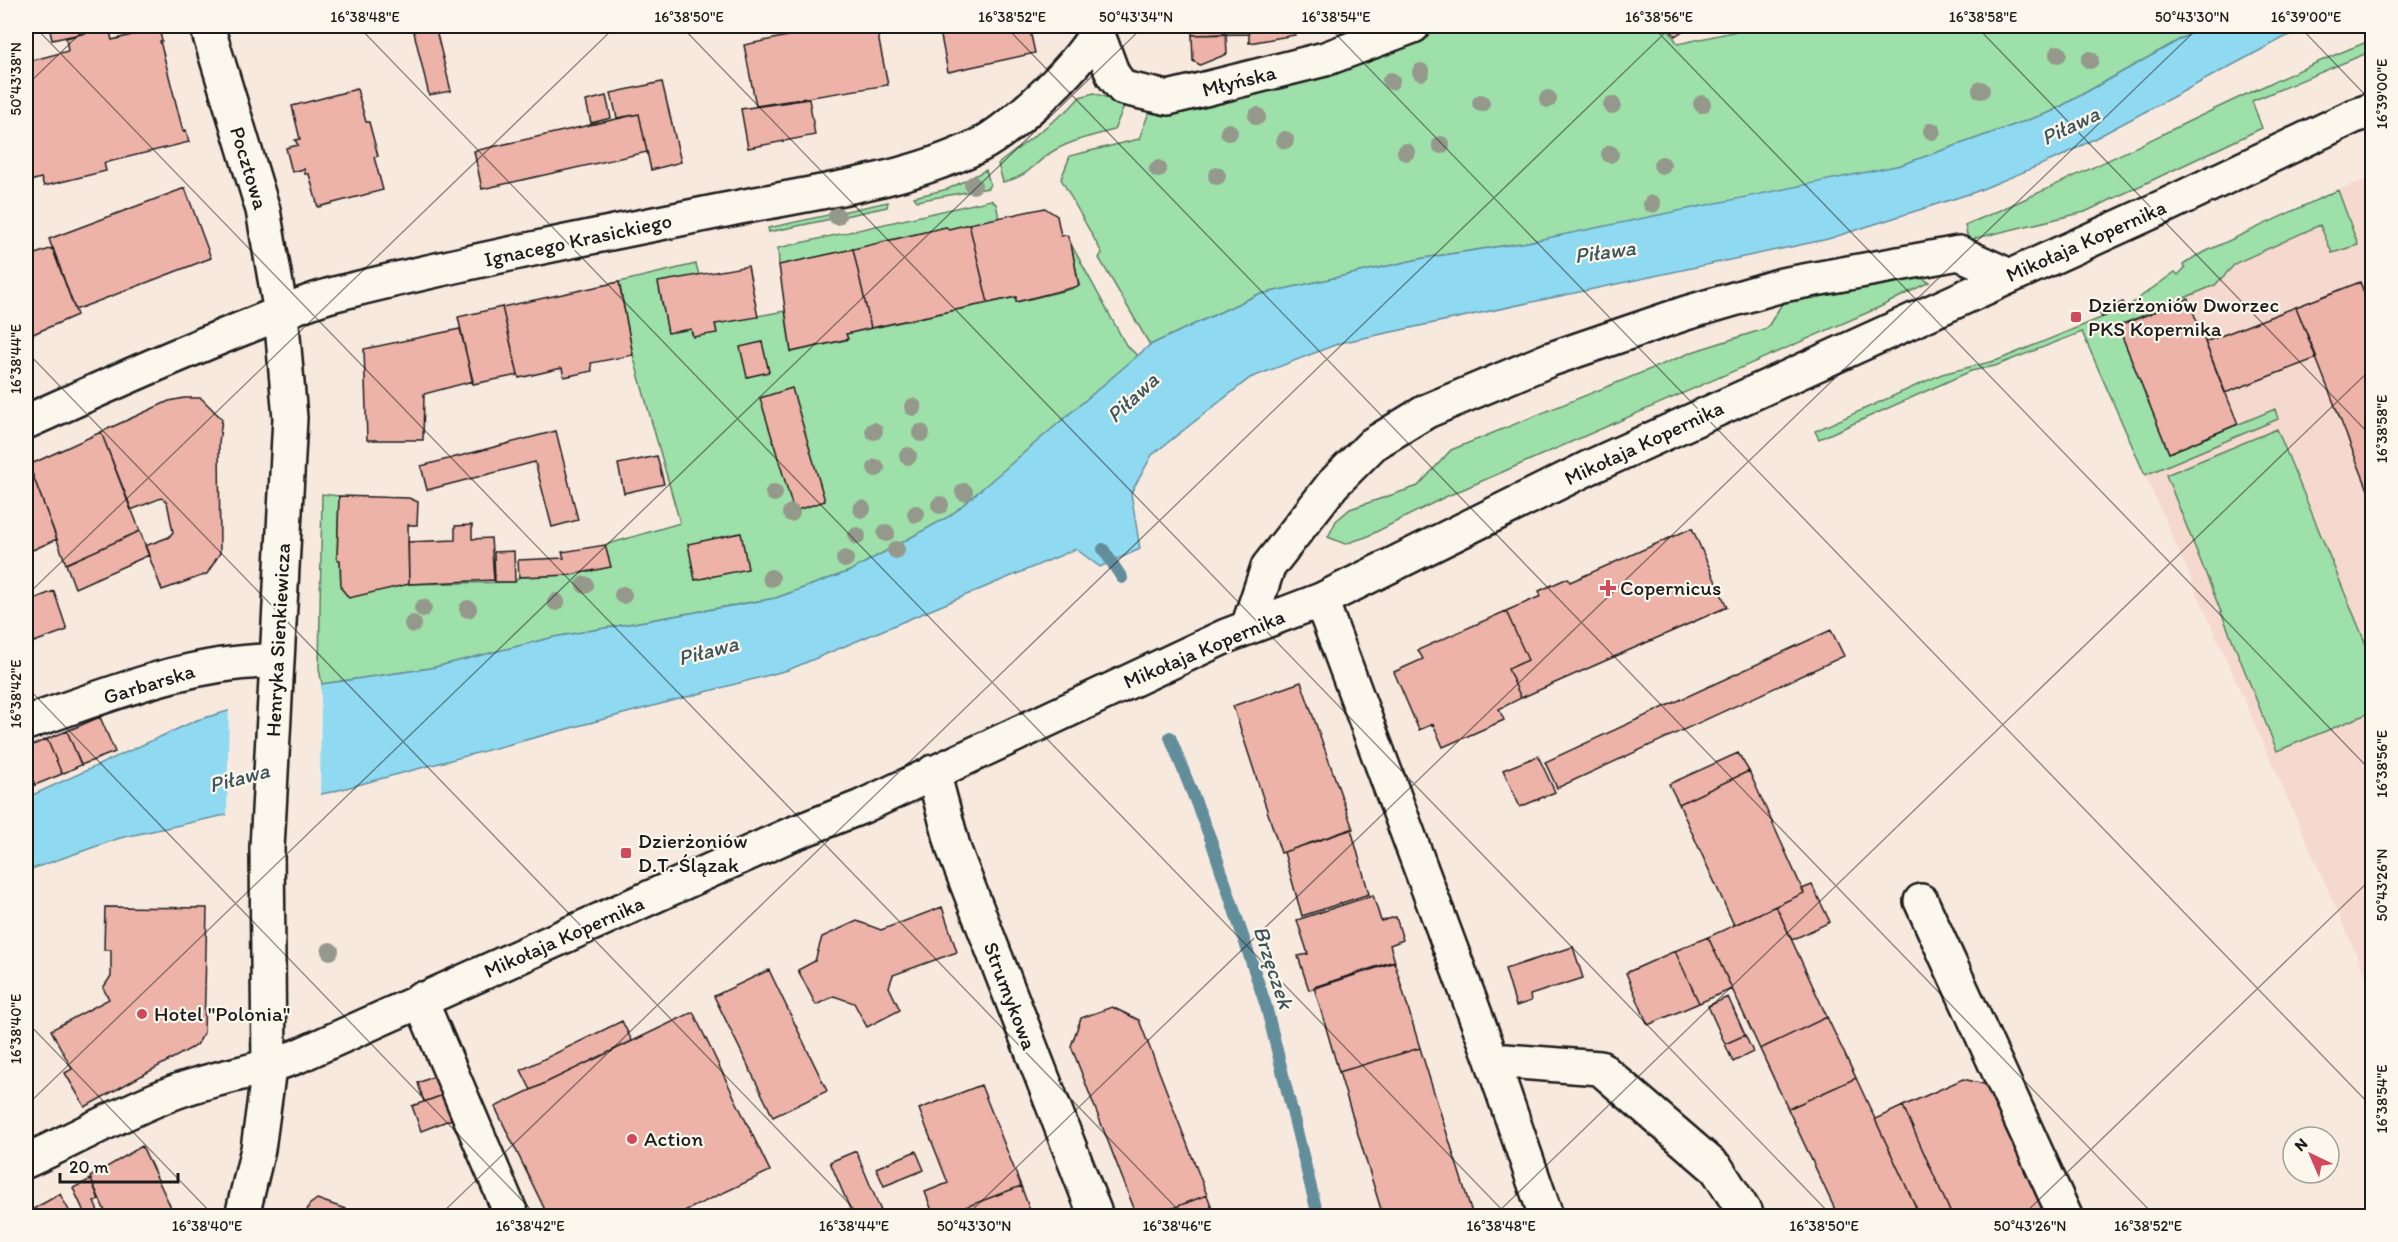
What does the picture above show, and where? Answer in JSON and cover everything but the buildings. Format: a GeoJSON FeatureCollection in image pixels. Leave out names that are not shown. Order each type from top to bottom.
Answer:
{"type":"FeatureCollection","features":[{"type":"Feature","properties":{"kind":"street","name":"Pocztowa"},"geometry":{"type":"LineString","coordinates":[[207,26],[263,210],[281,313]]}},
{"type":"Feature","properties":{"kind":"street","name":"Młyńska"},"geometry":{"type":"LineString","coordinates":[[1098,28],[1113,75],[1123,88],[1168,98],[1325,58],[1413,26]]}},
{"type":"Feature","properties":{"kind":"street","name":"Ignacego Krasickiego"},"geometry":{"type":"LineString","coordinates":[[26,422],[170,357],[332,295],[500,255],[830,189],[896,174],[945,158],[981,144],[1013,123],[1056,84],[1098,28]]}},
{"type":"Feature","properties":{"kind":"street","name":"Mikołaja Kopernika"},"geometry":{"type":"LineString","coordinates":[[26,1161],[174,1092],[213,1080],[269,1068],[420,999],[485,974],[787,836],[861,807],[1248,627],[1321,600],[1588,468],[2270,157],[2352,117],[2373,110]]}},
{"type":"Feature","properties":{"kind":"street"},"geometry":{"type":"LineString","coordinates":[[1248,627],[1268,567],[1333,484],[1373,444],[1427,411],[1551,359],[1686,313],[1782,285],[1959,253],[2010,276]]}},
{"type":"Feature","properties":{"kind":"street","name":"Henryka Sienkiewicza"},"geometry":{"type":"LineString","coordinates":[[242,1216],[258,1149],[269,1068],[267,848],[290,418],[281,313]]}},
{"type":"Feature","properties":{"kind":"street"},"geometry":{"type":"LineString","coordinates":[[1321,600],[1492,1060],[1546,1216]]}},
{"type":"Feature","properties":{"kind":"street","name":"Garbarska"},"geometry":{"type":"LineString","coordinates":[[26,723],[184,671],[244,660],[276,669]]}},
{"type":"Feature","properties":{"kind":"street","name":"Strumykowa"},"geometry":{"type":"LineString","coordinates":[[933,772],[954,850],[1096,1216]]}},
{"type":"Feature","properties":{"kind":"street"},"geometry":{"type":"LineString","coordinates":[[1921,901],[2065,1216]]}},
{"type":"Feature","properties":{"kind":"street"},"geometry":{"type":"LineString","coordinates":[[420,999],[512,1216]]}},
{"type":"Feature","properties":{"kind":"street"},"geometry":{"type":"LineString","coordinates":[[1492,1060],[1600,1068],[1717,1169],[1747,1216]]}},
{"type":"Feature","properties":{"kind":"shaded area"},"geometry":{"type":"Polygon","coordinates":[[[2372,177],[2372,990],[2082,332],[2338,190],[2372,177]]]}},
{"type":"Feature","properties":{"kind":"green space"},"geometry":{"type":"Polygon","coordinates":[[[1439,26],[1666,26],[1678,44],[1760,26],[2204,26],[2051,112],[1901,165],[1744,202],[1528,242],[1424,258],[1257,295],[1150,345],[1099,258],[1102,253],[1061,179],[1070,156],[1139,139],[1151,107],[1407,41],[1439,26]]]}},
{"type":"Feature","properties":{"kind":"green space"},"geometry":{"type":"Polygon","coordinates":[[[2372,40],[2372,51],[2252,101],[2262,128],[2085,212],[1968,240],[1965,225],[2067,180],[2269,84],[2372,40]]]}},
{"type":"Feature","properties":{"kind":"green space"},"geometry":{"type":"Polygon","coordinates":[[[1094,93],[1125,104],[1114,130],[1062,146],[1020,176],[1003,182],[998,164],[1070,108],[1080,97],[1094,93]]]}},
{"type":"Feature","properties":{"kind":"green space"},"geometry":{"type":"Polygon","coordinates":[[[986,170],[990,184],[988,188],[917,201],[914,197],[948,189],[986,170]]]}},
{"type":"Feature","properties":{"kind":"green space"},"geometry":{"type":"Polygon","coordinates":[[[2338,190],[2358,245],[2332,253],[2320,225],[2236,263],[2215,285],[2118,326],[2169,453],[2275,409],[2278,419],[2145,475],[2082,332],[1995,366],[1971,371],[1819,439],[1815,431],[1942,374],[1998,360],[2125,308],[2175,272],[2178,275],[2185,268],[2183,265],[2196,256],[2338,190]]]}},
{"type":"Feature","properties":{"kind":"green space"},"geometry":{"type":"Polygon","coordinates":[[[991,200],[996,204],[999,218],[949,229],[946,227],[881,242],[878,245],[779,265],[778,248],[991,200]]]}},
{"type":"Feature","properties":{"kind":"green space"},"geometry":{"type":"Polygon","coordinates":[[[888,202],[887,207],[769,232],[768,228],[888,202]]]}},
{"type":"Feature","properties":{"kind":"green space"},"geometry":{"type":"Polygon","coordinates":[[[1071,244],[1126,345],[1138,356],[950,516],[850,571],[776,598],[555,637],[431,668],[322,684],[319,669],[322,494],[339,496],[337,559],[340,560],[341,588],[349,597],[409,584],[515,582],[519,577],[570,575],[610,567],[605,545],[680,523],[633,355],[619,282],[696,264],[699,275],[659,282],[668,333],[691,329],[693,337],[716,333],[715,324],[785,311],[791,352],[847,340],[846,334],[1016,297],[1017,302],[1072,289],[1079,285],[1071,244]]]}},
{"type":"Feature","properties":{"kind":"green space"},"geometry":{"type":"Polygon","coordinates":[[[1913,274],[1929,282],[1878,308],[1443,498],[1366,537],[1345,544],[1328,537],[1336,521],[1350,509],[1418,486],[1451,450],[1695,351],[1767,328],[1785,299],[1913,274]]]}},
{"type":"Feature","properties":{"kind":"green space"},"geometry":{"type":"Polygon","coordinates":[[[2277,429],[2372,659],[2372,712],[2277,751],[2166,475],[2277,429]]]}},
{"type":"Feature","properties":{"kind":"water","name":"Piława"},"geometry":{"type":"Polygon","coordinates":[[[2204,26],[2321,26],[2285,37],[2062,156],[1975,192],[1828,239],[1340,343],[1250,378],[1152,455],[1131,493],[1140,549],[1100,567],[1076,549],[788,670],[331,792],[120,838],[26,871],[26,798],[197,720],[322,684],[431,668],[554,637],[776,598],[850,571],[950,516],[1150,345],[1257,295],[1424,258],[1528,242],[1901,165],[2051,112],[2204,26]]]}},
{"type":"Feature","properties":{"kind":"pier"},"geometry":{"type":"Polygon","coordinates":[[[321,681],[320,798],[227,818],[229,707],[321,681]]]}},
{"type":"Feature","properties":{"kind":"waterway","name":"Brzęczek"},"geometry":{"type":"LineString","coordinates":[[1103,549],[1122,578]]}},
{"type":"Feature","properties":{"kind":"waterway","name":"Brzęczek"},"geometry":{"type":"LineString","coordinates":[[1170,737],[1211,840],[1266,1006],[1318,1216]]}},
{"type":"Feature","properties":{"kind":"place","name":"Dzierżoniów Dworzec PKS Kopernika"},"geometry":{"type":"Point","coordinates":[2076,317]}},
{"type":"Feature","properties":{"kind":"place","name":"Copernicus"},"geometry":{"type":"Point","coordinates":[1608,588]}},
{"type":"Feature","properties":{"kind":"place","name":"Dzierżoniów D.T. Ślązak"},"geometry":{"type":"Point","coordinates":[626,853]}},
{"type":"Feature","properties":{"kind":"place","name":"Hotel \"Polonia\""},"geometry":{"type":"Point","coordinates":[142,1014]}},
{"type":"Feature","properties":{"kind":"place","name":"Action"},"geometry":{"type":"Point","coordinates":[632,1139]}}]}
